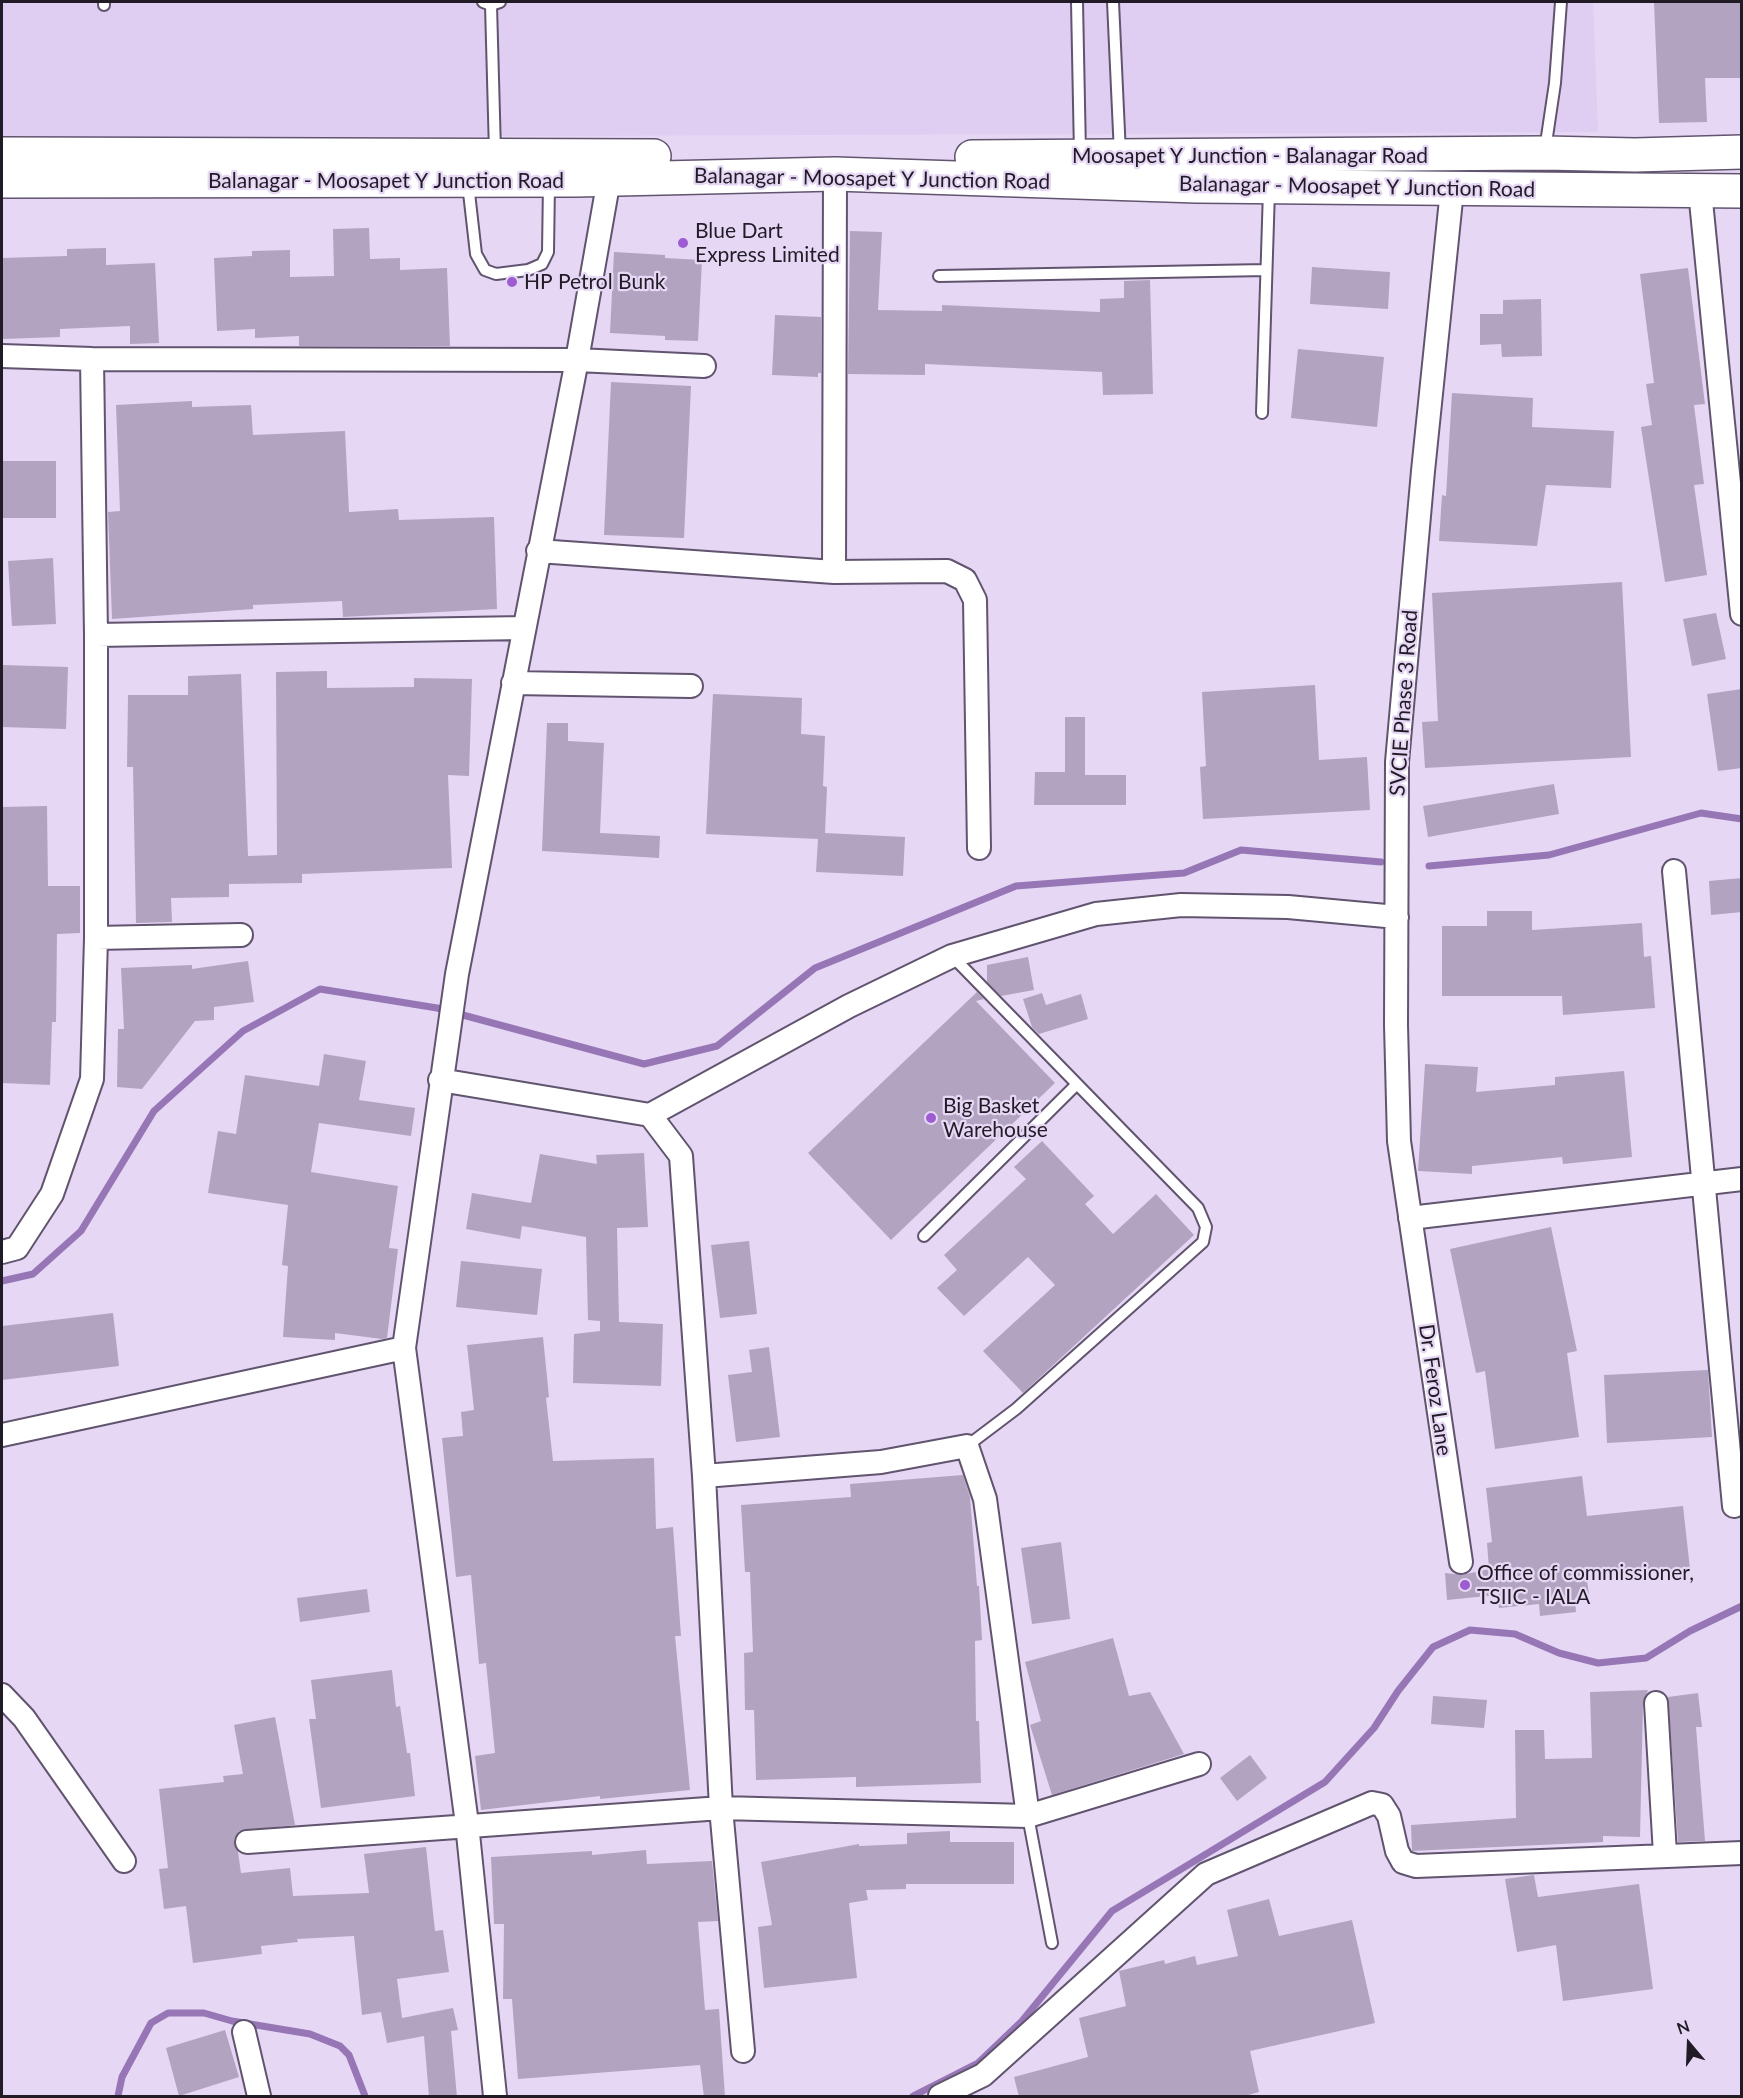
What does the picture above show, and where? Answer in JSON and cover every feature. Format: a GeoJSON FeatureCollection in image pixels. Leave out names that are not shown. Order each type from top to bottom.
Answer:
{"type":"FeatureCollection","features":[{"type":"Feature","properties":{"kind":"main road","name":"Moosapet Y Junction - Balanagar Road"},"geometry":{"type":"LineString","coordinates":[[2,154],[1081,158],[1545,153],[1635,155],[1742,152]]}},
{"type":"Feature","properties":{"kind":"main road","name":"Balanagar - Moosapet Y Junction Road"},"geometry":{"type":"LineString","coordinates":[[2,181],[549,180],[835,174],[1269,187],[1742,191]]}},
{"type":"Feature","properties":{"kind":"street"},"geometry":{"type":"LineString","coordinates":[[834,572],[835,174]]}},
{"type":"Feature","properties":{"kind":"street"},"geometry":{"type":"LineString","coordinates":[[495,2097],[467,1824],[404,1348],[440,1080],[457,974],[577,360],[609,179]]}},
{"type":"Feature","properties":{"kind":"street","name":"SVCIE Phase 3 Road"},"geometry":{"type":"LineString","coordinates":[[1410,1218],[1399,1141],[1396,1025],[1397,762],[1423,471],[1452,190]]}},
{"type":"Feature","properties":{"kind":"street"},"geometry":{"type":"LineString","coordinates":[[1700,191],[1742,614]]}},
{"type":"Feature","properties":{"kind":"street"},"geometry":{"type":"LineString","coordinates":[[2,356],[92,359],[577,360],[704,366]]}},
{"type":"Feature","properties":{"kind":"street"},"geometry":{"type":"LineString","coordinates":[[2,1252],[16,1248],[52,1194],[92,1079],[96,938],[96,635],[92,359]]}},
{"type":"Feature","properties":{"kind":"street"},"geometry":{"type":"LineString","coordinates":[[538,551],[834,572],[946,572],[965,580],[975,600],[979,848]]}},
{"type":"Feature","properties":{"kind":"street"},"geometry":{"type":"LineString","coordinates":[[96,635],[524,627]]}},
{"type":"Feature","properties":{"kind":"street"},"geometry":{"type":"LineString","coordinates":[[513,683],[691,686]]}},
{"type":"Feature","properties":{"kind":"street"},"geometry":{"type":"LineString","coordinates":[[1674,871],[1734,1506]]}},
{"type":"Feature","properties":{"kind":"street"},"geometry":{"type":"LineString","coordinates":[[440,1080],[650,1115],[849,1006],[952,956],[1096,914],[1181,905],[1288,907],[1396,917]]}},
{"type":"Feature","properties":{"kind":"street"},"geometry":{"type":"LineString","coordinates":[[96,938],[241,935]]}},
{"type":"Feature","properties":{"kind":"street"},"geometry":{"type":"LineString","coordinates":[[650,1115],[681,1156],[704,1476],[721,1808],[742,2051]]}},
{"type":"Feature","properties":{"kind":"street"},"geometry":{"type":"LineString","coordinates":[[1410,1218],[1742,1179]]}},
{"type":"Feature","properties":{"kind":"street","name":"Dr. Feroz Lane"},"geometry":{"type":"LineString","coordinates":[[1410,1218],[1461,1562]]}},
{"type":"Feature","properties":{"kind":"street"},"geometry":{"type":"LineString","coordinates":[[2,1435],[404,1348]]}},
{"type":"Feature","properties":{"kind":"street"},"geometry":{"type":"LineString","coordinates":[[704,1476],[881,1462],[967,1446],[985,1499],[1028,1816]]}},
{"type":"Feature","properties":{"kind":"street"},"geometry":{"type":"LineString","coordinates":[[2,1695],[24,1718],[124,1861]]}},
{"type":"Feature","properties":{"kind":"street"},"geometry":{"type":"LineString","coordinates":[[1656,1702],[1665,1854]]}},
{"type":"Feature","properties":{"kind":"street"},"geometry":{"type":"LineString","coordinates":[[247,1842],[467,1824],[721,1808],[1028,1816],[1199,1764]]}},
{"type":"Feature","properties":{"kind":"street"},"geometry":{"type":"LineString","coordinates":[[940,2097],[983,2075],[1206,1874],[1372,1803],[1382,1805],[1389,1816],[1396,1851],[1403,1862],[1416,1866],[1665,1854],[1742,1853]]}},
{"type":"Feature","properties":{"kind":"street"},"geometry":{"type":"LineString","coordinates":[[244,2031],[259,2097]]}},
{"type":"Feature","properties":{"kind":"lane"},"geometry":{"type":"LineString","coordinates":[[1077,2],[1081,158]]}},
{"type":"Feature","properties":{"kind":"lane"},"geometry":{"type":"LineString","coordinates":[[1113,2],[1120,157]]}},
{"type":"Feature","properties":{"kind":"lane"},"geometry":{"type":"LineString","coordinates":[[1545,153],[1561,2]]}},
{"type":"Feature","properties":{"kind":"lane"},"geometry":{"type":"LineString","coordinates":[[491,3],[495,155]]}},
{"type":"Feature","properties":{"kind":"lane"},"geometry":{"type":"LineString","coordinates":[[468,180],[476,254],[485,270],[496,274],[528,270],[542,264],[548,252],[549,180]]}},
{"type":"Feature","properties":{"kind":"lane"},"geometry":{"type":"LineString","coordinates":[[1262,413],[1269,187]]}},
{"type":"Feature","properties":{"kind":"lane"},"geometry":{"type":"LineString","coordinates":[[939,276],[1266,270]]}},
{"type":"Feature","properties":{"kind":"lane"},"geometry":{"type":"LineString","coordinates":[[952,956],[1198,1208],[1206,1227],[1203,1242],[1016,1410],[967,1446]]}},
{"type":"Feature","properties":{"kind":"lane"},"geometry":{"type":"LineString","coordinates":[[924,1236],[1077,1084]]}},
{"type":"Feature","properties":{"kind":"lane"},"geometry":{"type":"LineString","coordinates":[[1028,1816],[1052,1943]]}},
{"type":"Feature","properties":{"kind":"shaded area"},"geometry":{"type":"Polygon","coordinates":[[[2,2],[1593,2],[1598,132],[2,138],[2,2]]]}},
{"type":"Feature","properties":{"kind":"building"},"geometry":{"type":"Polygon","coordinates":[[[1654,2],[1742,2],[1742,78],[1705,78],[1707,122],[1659,123],[1654,2]]]}},
{"type":"Feature","properties":{"kind":"building"},"geometry":{"type":"Polygon","coordinates":[[[369,228],[370,259],[400,258],[400,270],[447,268],[450,346],[299,346],[299,336],[255,338],[255,329],[217,331],[214,258],[252,256],[252,251],[290,250],[290,277],[334,276],[333,229],[369,228]]]}},
{"type":"Feature","properties":{"kind":"building"},"geometry":{"type":"Polygon","coordinates":[[[850,231],[882,232],[878,310],[942,311],[942,305],[1100,312],[1100,299],[1124,298],[1124,281],[1150,280],[1153,394],[1103,395],[1102,372],[925,364],[925,375],[848,374],[850,231]]]}},
{"type":"Feature","properties":{"kind":"building"},"geometry":{"type":"Polygon","coordinates":[[[106,248],[106,265],[155,263],[159,343],[130,344],[130,326],[60,329],[60,337],[2,339],[2,258],[67,256],[67,249],[106,248]]]}},
{"type":"Feature","properties":{"kind":"building"},"geometry":{"type":"Polygon","coordinates":[[[614,252],[702,260],[698,341],[665,340],[665,336],[610,333],[614,252]]]}},
{"type":"Feature","properties":{"kind":"building"},"geometry":{"type":"Polygon","coordinates":[[[1312,267],[1390,272],[1388,309],[1310,304],[1312,267]]]}},
{"type":"Feature","properties":{"kind":"building"},"geometry":{"type":"Polygon","coordinates":[[[1688,268],[1705,404],[1694,405],[1704,484],[1694,485],[1707,575],[1665,582],[1641,427],[1652,425],[1646,384],[1654,383],[1640,274],[1688,268]]]}},
{"type":"Feature","properties":{"kind":"building"},"geometry":{"type":"Polygon","coordinates":[[[1541,299],[1542,356],[1502,357],[1501,344],[1480,345],[1480,314],[1503,314],[1503,300],[1541,299]]]}},
{"type":"Feature","properties":{"kind":"building"},"geometry":{"type":"Polygon","coordinates":[[[775,315],[821,317],[821,373],[818,373],[818,377],[772,375],[775,315]]]}},
{"type":"Feature","properties":{"kind":"building"},"geometry":{"type":"Polygon","coordinates":[[[1298,349],[1384,357],[1377,427],[1291,418],[1298,349]]]}},
{"type":"Feature","properties":{"kind":"building"},"geometry":{"type":"Polygon","coordinates":[[[611,382],[691,386],[684,538],[604,535],[611,382]]]}},
{"type":"Feature","properties":{"kind":"building"},"geometry":{"type":"Polygon","coordinates":[[[1452,393],[1533,398],[1532,427],[1614,431],[1611,488],[1546,485],[1537,546],[1439,541],[1442,495],[1446,496],[1452,393]]]}},
{"type":"Feature","properties":{"kind":"building"},"geometry":{"type":"Polygon","coordinates":[[[192,401],[192,407],[251,405],[253,435],[345,431],[349,512],[398,509],[399,520],[494,517],[497,609],[343,617],[342,601],[253,605],[253,609],[112,619],[108,512],[120,511],[116,405],[192,401]]]}},
{"type":"Feature","properties":{"kind":"building"},"geometry":{"type":"Polygon","coordinates":[[[2,461],[56,461],[56,518],[2,518],[2,461]]]}},
{"type":"Feature","properties":{"kind":"building"},"geometry":{"type":"Polygon","coordinates":[[[53,558],[56,624],[12,626],[8,561],[53,558]]]}},
{"type":"Feature","properties":{"kind":"building"},"geometry":{"type":"Polygon","coordinates":[[[1622,582],[1631,757],[1425,768],[1422,722],[1438,721],[1432,593],[1622,582]]]}},
{"type":"Feature","properties":{"kind":"building"},"geometry":{"type":"Polygon","coordinates":[[[1716,613],[1726,659],[1692,666],[1683,619],[1716,613]]]}},
{"type":"Feature","properties":{"kind":"building"},"geometry":{"type":"Polygon","coordinates":[[[2,665],[68,667],[66,729],[2,727],[2,665]]]}},
{"type":"Feature","properties":{"kind":"building"},"geometry":{"type":"Polygon","coordinates":[[[327,671],[327,688],[414,687],[414,678],[472,679],[469,776],[448,775],[452,868],[302,874],[302,883],[229,884],[229,897],[171,898],[172,922],[136,923],[133,767],[127,767],[128,695],[188,695],[188,676],[241,674],[248,856],[277,855],[276,672],[327,671]]]}},
{"type":"Feature","properties":{"kind":"building"},"geometry":{"type":"Polygon","coordinates":[[[1315,685],[1319,760],[1367,757],[1370,810],[1203,819],[1200,767],[1206,766],[1202,692],[1315,685]]]}},
{"type":"Feature","properties":{"kind":"building"},"geometry":{"type":"Polygon","coordinates":[[[1742,689],[1742,768],[1718,771],[1707,694],[1742,689]]]}},
{"type":"Feature","properties":{"kind":"building"},"geometry":{"type":"Polygon","coordinates":[[[713,694],[802,698],[801,734],[825,736],[823,786],[827,787],[825,833],[905,837],[903,876],[816,872],[818,839],[706,834],[713,694]]]}},
{"type":"Feature","properties":{"kind":"building"},"geometry":{"type":"Polygon","coordinates":[[[1065,717],[1085,717],[1085,775],[1126,775],[1126,805],[1034,805],[1035,772],[1065,772],[1065,717]]]}},
{"type":"Feature","properties":{"kind":"building"},"geometry":{"type":"Polygon","coordinates":[[[547,723],[568,723],[568,741],[604,743],[600,833],[660,836],[659,858],[542,851],[547,723]]]}},
{"type":"Feature","properties":{"kind":"building"},"geometry":{"type":"Polygon","coordinates":[[[1554,784],[1559,814],[1428,837],[1423,806],[1554,784]]]}},
{"type":"Feature","properties":{"kind":"building"},"geometry":{"type":"Polygon","coordinates":[[[47,806],[48,886],[80,886],[80,933],[57,934],[56,1022],[52,1022],[50,1085],[2,1083],[2,807],[47,806]]]}},
{"type":"Feature","properties":{"kind":"building"},"geometry":{"type":"Polygon","coordinates":[[[1742,878],[1742,912],[1711,915],[1709,881],[1742,878]]]}},
{"type":"Feature","properties":{"kind":"building"},"geometry":{"type":"Polygon","coordinates":[[[1487,911],[1532,911],[1532,930],[1642,923],[1644,957],[1651,956],[1655,1008],[1563,1015],[1562,996],[1442,996],[1442,926],[1487,926],[1487,911]]]}},
{"type":"Feature","properties":{"kind":"building"},"geometry":{"type":"Polygon","coordinates":[[[1028,957],[1034,990],[1001,996],[987,982],[987,965],[1028,957]]]}},
{"type":"Feature","properties":{"kind":"building"},"geometry":{"type":"Polygon","coordinates":[[[248,961],[254,1002],[214,1007],[214,1020],[195,1021],[142,1089],[117,1087],[118,1029],[124,1029],[121,968],[192,965],[192,969],[248,961]]]}},
{"type":"Feature","properties":{"kind":"building","name":"Big Basket Warehouse"},"geometry":{"type":"Polygon","coordinates":[[[977,992],[984,999],[976,1001],[1055,1083],[891,1240],[808,1153],[977,992]]]}},
{"type":"Feature","properties":{"kind":"building"},"geometry":{"type":"Polygon","coordinates":[[[1042,993],[1046,1005],[1081,994],[1088,1019],[1039,1034],[1032,1027],[1023,999],[1042,993]]]}},
{"type":"Feature","properties":{"kind":"building"},"geometry":{"type":"Polygon","coordinates":[[[324,1054],[366,1061],[359,1100],[415,1108],[411,1136],[319,1123],[311,1172],[398,1186],[389,1248],[398,1249],[387,1338],[335,1333],[335,1340],[283,1337],[288,1266],[282,1265],[288,1205],[208,1193],[218,1131],[236,1134],[245,1075],[319,1086],[324,1054]]]}},
{"type":"Feature","properties":{"kind":"building"},"geometry":{"type":"Polygon","coordinates":[[[1425,1064],[1478,1067],[1476,1092],[1555,1085],[1555,1077],[1624,1071],[1632,1157],[1563,1164],[1562,1157],[1472,1166],[1472,1174],[1418,1171],[1425,1064]]]}},
{"type":"Feature","properties":{"kind":"building"},"geometry":{"type":"Polygon","coordinates":[[[1042,1141],[1094,1196],[1085,1204],[1113,1234],[1156,1194],[1194,1235],[1023,1393],[983,1351],[1055,1285],[1028,1257],[964,1316],[937,1288],[957,1270],[944,1255],[1026,1179],[1014,1167],[1042,1141]]]}},
{"type":"Feature","properties":{"kind":"building"},"geometry":{"type":"Polygon","coordinates":[[[644,1153],[648,1227],[617,1228],[619,1322],[663,1324],[661,1386],[573,1383],[574,1334],[600,1331],[600,1321],[588,1320],[586,1237],[522,1226],[520,1239],[466,1229],[472,1193],[531,1203],[540,1154],[597,1164],[596,1155],[644,1153]]]}},
{"type":"Feature","properties":{"kind":"building"},"geometry":{"type":"Polygon","coordinates":[[[1551,1227],[1577,1351],[1567,1353],[1579,1437],[1495,1449],[1485,1371],[1476,1373],[1450,1249],[1551,1227]]]}},
{"type":"Feature","properties":{"kind":"building"},"geometry":{"type":"Polygon","coordinates":[[[749,1241],[757,1314],[720,1318],[711,1245],[749,1241]]]}},
{"type":"Feature","properties":{"kind":"building"},"geometry":{"type":"Polygon","coordinates":[[[461,1261],[542,1269],[537,1315],[456,1307],[461,1261]]]}},
{"type":"Feature","properties":{"kind":"building"},"geometry":{"type":"Polygon","coordinates":[[[113,1313],[119,1366],[2,1380],[2,1326],[113,1313]]]}},
{"type":"Feature","properties":{"kind":"building"},"geometry":{"type":"Polygon","coordinates":[[[543,1337],[549,1397],[546,1398],[553,1461],[654,1458],[656,1529],[673,1527],[681,1636],[675,1636],[690,1790],[600,1799],[600,1796],[481,1810],[475,1756],[495,1753],[486,1663],[479,1664],[471,1575],[456,1577],[442,1438],[463,1436],[461,1412],[474,1410],[467,1345],[543,1337]]]}},
{"type":"Feature","properties":{"kind":"building"},"geometry":{"type":"Polygon","coordinates":[[[769,1347],[780,1437],[736,1442],[728,1375],[752,1372],[749,1350],[769,1347]]]}},
{"type":"Feature","properties":{"kind":"building"},"geometry":{"type":"Polygon","coordinates":[[[1708,1370],[1712,1437],[1607,1443],[1604,1375],[1708,1370]]]}},
{"type":"Feature","properties":{"kind":"building"},"geometry":{"type":"Polygon","coordinates":[[[963,1475],[970,1497],[977,1586],[979,1586],[982,1640],[975,1641],[976,1721],[979,1721],[981,1783],[856,1787],[856,1777],[756,1780],[754,1710],[745,1710],[744,1653],[753,1652],[750,1572],[745,1572],[741,1505],[851,1497],[850,1484],[963,1475]]]}},
{"type":"Feature","properties":{"kind":"building"},"geometry":{"type":"Polygon","coordinates":[[[1582,1476],[1587,1516],[1683,1506],[1690,1569],[1587,1580],[1589,1595],[1575,1598],[1576,1612],[1540,1616],[1539,1604],[1499,1608],[1497,1595],[1447,1600],[1445,1573],[1462,1575],[1489,1569],[1487,1543],[1492,1542],[1486,1488],[1582,1476]]]}},
{"type":"Feature","properties":{"kind":"building"},"geometry":{"type":"Polygon","coordinates":[[[1061,1542],[1070,1619],[1032,1624],[1021,1548],[1061,1542]]]}},
{"type":"Feature","properties":{"kind":"building"},"geometry":{"type":"Polygon","coordinates":[[[367,1589],[370,1612],[300,1622],[297,1598],[367,1589]]]}},
{"type":"Feature","properties":{"kind":"building"},"geometry":{"type":"Polygon","coordinates":[[[1113,1638],[1129,1696],[1150,1692],[1184,1754],[1052,1795],[1030,1725],[1041,1721],[1025,1662],[1113,1638]]]}},
{"type":"Feature","properties":{"kind":"building"},"geometry":{"type":"Polygon","coordinates":[[[392,1670],[396,1707],[400,1706],[407,1753],[410,1753],[415,1796],[321,1808],[309,1719],[316,1719],[311,1680],[392,1670]]]}},
{"type":"Feature","properties":{"kind":"building"},"geometry":{"type":"Polygon","coordinates":[[[1648,1690],[1643,1704],[1640,1837],[1603,1836],[1603,1842],[1412,1851],[1411,1825],[1516,1818],[1515,1730],[1544,1730],[1545,1759],[1592,1758],[1590,1692],[1648,1690]]]}},
{"type":"Feature","properties":{"kind":"building"},"geometry":{"type":"Polygon","coordinates":[[[1698,1693],[1702,1727],[1696,1727],[1705,1841],[1678,1842],[1668,1697],[1698,1693]]]}},
{"type":"Feature","properties":{"kind":"building"},"geometry":{"type":"Polygon","coordinates":[[[1433,1696],[1487,1700],[1484,1728],[1431,1724],[1433,1696]]]}},
{"type":"Feature","properties":{"kind":"building"},"geometry":{"type":"Polygon","coordinates":[[[275,1717],[295,1825],[239,1831],[234,1842],[241,1873],[290,1868],[293,1896],[369,1893],[364,1854],[426,1847],[435,1931],[443,1930],[449,1972],[397,1979],[402,2018],[453,2008],[458,2030],[451,2031],[457,2097],[429,2097],[424,2036],[387,2043],[381,2012],[362,2015],[354,1936],[297,1939],[298,1942],[261,1946],[262,1954],[193,1963],[186,1906],[164,1909],[159,1869],[168,1868],[159,1789],[224,1782],[223,1776],[243,1774],[234,1725],[275,1717]]]}},
{"type":"Feature","properties":{"kind":"building"},"geometry":{"type":"Polygon","coordinates":[[[1250,1755],[1267,1778],[1237,1801],[1220,1778],[1250,1755]]]}},
{"type":"Feature","properties":{"kind":"building"},"geometry":{"type":"Polygon","coordinates":[[[950,1831],[950,1842],[1014,1842],[1014,1884],[906,1884],[906,1889],[866,1890],[868,1900],[849,1903],[857,1978],[764,1988],[758,1927],[772,1925],[761,1862],[859,1844],[859,1846],[907,1844],[907,1833],[950,1831]]]}},
{"type":"Feature","properties":{"kind":"building"},"geometry":{"type":"Polygon","coordinates":[[[646,1850],[647,1864],[712,1861],[718,1921],[698,1922],[705,2010],[719,2009],[725,2097],[704,2097],[700,2065],[518,2079],[512,1999],[503,1999],[504,1924],[494,1924],[491,1857],[592,1851],[592,1855],[646,1850]]]}},
{"type":"Feature","properties":{"kind":"building"},"geometry":{"type":"Polygon","coordinates":[[[1534,1875],[1538,1897],[1639,1884],[1653,1989],[1563,2001],[1556,1945],[1517,1952],[1505,1879],[1534,1875]]]}},
{"type":"Feature","properties":{"kind":"building"},"geometry":{"type":"Polygon","coordinates":[[[1269,1899],[1279,1936],[1352,1920],[1375,2023],[1250,2051],[1259,2092],[1241,2097],[1019,2097],[1014,2077],[1088,2057],[1079,2018],[1126,2006],[1119,1971],[1164,1960],[1165,1964],[1195,1956],[1197,1965],[1238,1956],[1227,1910],[1269,1899]]]}},
{"type":"Feature","properties":{"kind":"building"},"geometry":{"type":"Polygon","coordinates":[[[225,2030],[239,2077],[179,2096],[166,2048],[225,2030]]]}},
{"type":"Feature","properties":{"kind":"waterway"},"geometry":{"type":"LineString","coordinates":[[1429,866],[1549,855],[1701,813],[1742,819]]}},
{"type":"Feature","properties":{"kind":"waterway"},"geometry":{"type":"LineString","coordinates":[[2,1281],[33,1274],[81,1231],[154,1111],[243,1031],[320,989],[437,1008],[644,1064],[717,1046],[815,968],[1016,886],[1184,873],[1241,850],[1381,862]]}},
{"type":"Feature","properties":{"kind":"waterway"},"geometry":{"type":"LineString","coordinates":[[913,2096],[978,2063],[1022,2021],[1112,1911],[1325,1782],[1374,1728],[1398,1691],[1433,1647],[1470,1630],[1515,1634],[1559,1653],[1598,1663],[1646,1658],[1690,1631],[1742,1606]]}},
{"type":"Feature","properties":{"kind":"waterway"},"geometry":{"type":"LineString","coordinates":[[118,2096],[122,2077],[151,2023],[168,2013],[204,2013],[232,2021],[310,2034],[340,2046],[349,2055],[365,2096]]}},
{"type":"Feature","properties":{"kind":"place","name":"Blue Dart Express Limited"},"geometry":{"type":"Point","coordinates":[683,243]}},
{"type":"Feature","properties":{"kind":"place","name":"HP Petrol Bunk"},"geometry":{"type":"Point","coordinates":[512,282]}},
{"type":"Feature","properties":{"kind":"place","name":"Big Basket Warehouse"},"geometry":{"type":"Point","coordinates":[931,1118]}},
{"type":"Feature","properties":{"kind":"place","name":"Office of commissioner, TSIIC - IALA"},"geometry":{"type":"Point","coordinates":[1465,1585]}}]}
